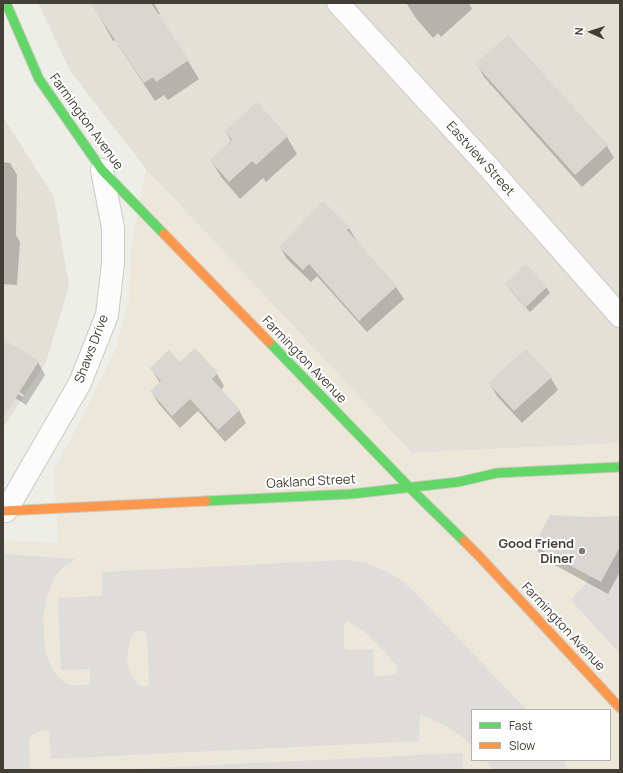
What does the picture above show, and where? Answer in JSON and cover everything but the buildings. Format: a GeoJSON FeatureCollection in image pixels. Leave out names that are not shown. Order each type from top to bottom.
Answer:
{"type":"FeatureCollection","features":[{"type":"Feature","properties":{"kind":"main road","name":"Farmington Avenue"},"geometry":{"type":"LineString","coordinates":[[6,3],[39,79],[102,170],[409,488],[480,557],[620,708]]}},
{"type":"Feature","properties":{"kind":"main road","name":"Oakland Street"},"geometry":{"type":"LineString","coordinates":[[5,511],[351,494],[458,482],[497,473],[620,467]]}},
{"type":"Feature","properties":{"kind":"street","name":"Eastview Street"},"geometry":{"type":"LineString","coordinates":[[338,3],[491,170],[620,316]]}},
{"type":"Feature","properties":{"kind":"street","name":"Shaws Drive"},"geometry":{"type":"LineString","coordinates":[[5,511],[80,383],[107,315],[113,263],[113,228],[102,170]]}},
{"type":"Feature","properties":{"kind":"shaded area"},"geometry":{"type":"Polygon","coordinates":[[[38,3],[620,3],[620,443],[412,453],[146,169],[71,72],[38,3]]]}},
{"type":"Feature","properties":{"kind":"shaded area"},"geometry":{"type":"Polygon","coordinates":[[[3,117],[54,197],[69,286],[46,362],[3,428],[3,117]]]}},
{"type":"Feature","properties":{"kind":"shaded area"},"geometry":{"type":"Polygon","coordinates":[[[146,169],[412,453],[620,443],[620,770],[3,770],[3,540],[58,543],[54,470],[86,410],[116,348],[129,299],[131,248],[146,169]]]}},
{"type":"Feature","properties":{"kind":"shaded area"},"geometry":{"type":"Polygon","coordinates":[[[620,548],[620,654],[571,600],[620,548]]]}},
{"type":"Feature","properties":{"kind":"shaded area"},"geometry":{"type":"Polygon","coordinates":[[[3,554],[76,559],[64,566],[57,574],[47,597],[43,617],[45,652],[53,670],[65,683],[74,685],[88,684],[90,682],[90,669],[61,670],[58,598],[102,596],[102,572],[346,560],[366,563],[398,578],[411,589],[526,709],[471,709],[471,745],[460,735],[444,725],[420,714],[419,741],[51,759],[49,732],[47,730],[43,730],[32,735],[29,741],[30,770],[3,770],[3,554]],[[349,622],[345,623],[344,625],[345,649],[373,649],[374,674],[377,676],[395,675],[397,666],[385,652],[365,632],[349,622]],[[143,631],[135,632],[132,636],[127,658],[129,670],[134,679],[139,685],[145,687],[148,686],[149,682],[147,636],[143,631]]]}},
{"type":"Feature","properties":{"kind":"shaded area"},"geometry":{"type":"Polygon","coordinates":[[[463,753],[463,770],[109,770],[463,753]]]}},
{"type":"Feature","properties":{"kind":"shaded area"},"geometry":{"type":"Polygon","coordinates":[[[487,761],[564,761],[567,770],[493,770],[487,761]]]}},
{"type":"Feature","properties":{"kind":"traffic: fast"},"geometry":{"type":"LineString","coordinates":[[6,3],[39,79],[102,170],[164,234]]}},
{"type":"Feature","properties":{"kind":"traffic: fast"},"geometry":{"type":"LineString","coordinates":[[269,342],[409,487],[464,541]]}},
{"type":"Feature","properties":{"kind":"traffic: fast"},"geometry":{"type":"LineString","coordinates":[[206,501],[351,494],[458,482],[497,473],[620,467]]}},
{"type":"Feature","properties":{"kind":"traffic: slow"},"geometry":{"type":"LineString","coordinates":[[164,234],[269,342]]}},
{"type":"Feature","properties":{"kind":"traffic: slow"},"geometry":{"type":"LineString","coordinates":[[3,511],[206,501]]}},
{"type":"Feature","properties":{"kind":"traffic: slow"},"geometry":{"type":"LineString","coordinates":[[464,541],[620,708]]}},
{"type":"Feature","properties":{"kind":"place","name":"Good Friend Diner"},"geometry":{"type":"Point","coordinates":[582,551]}}]}
